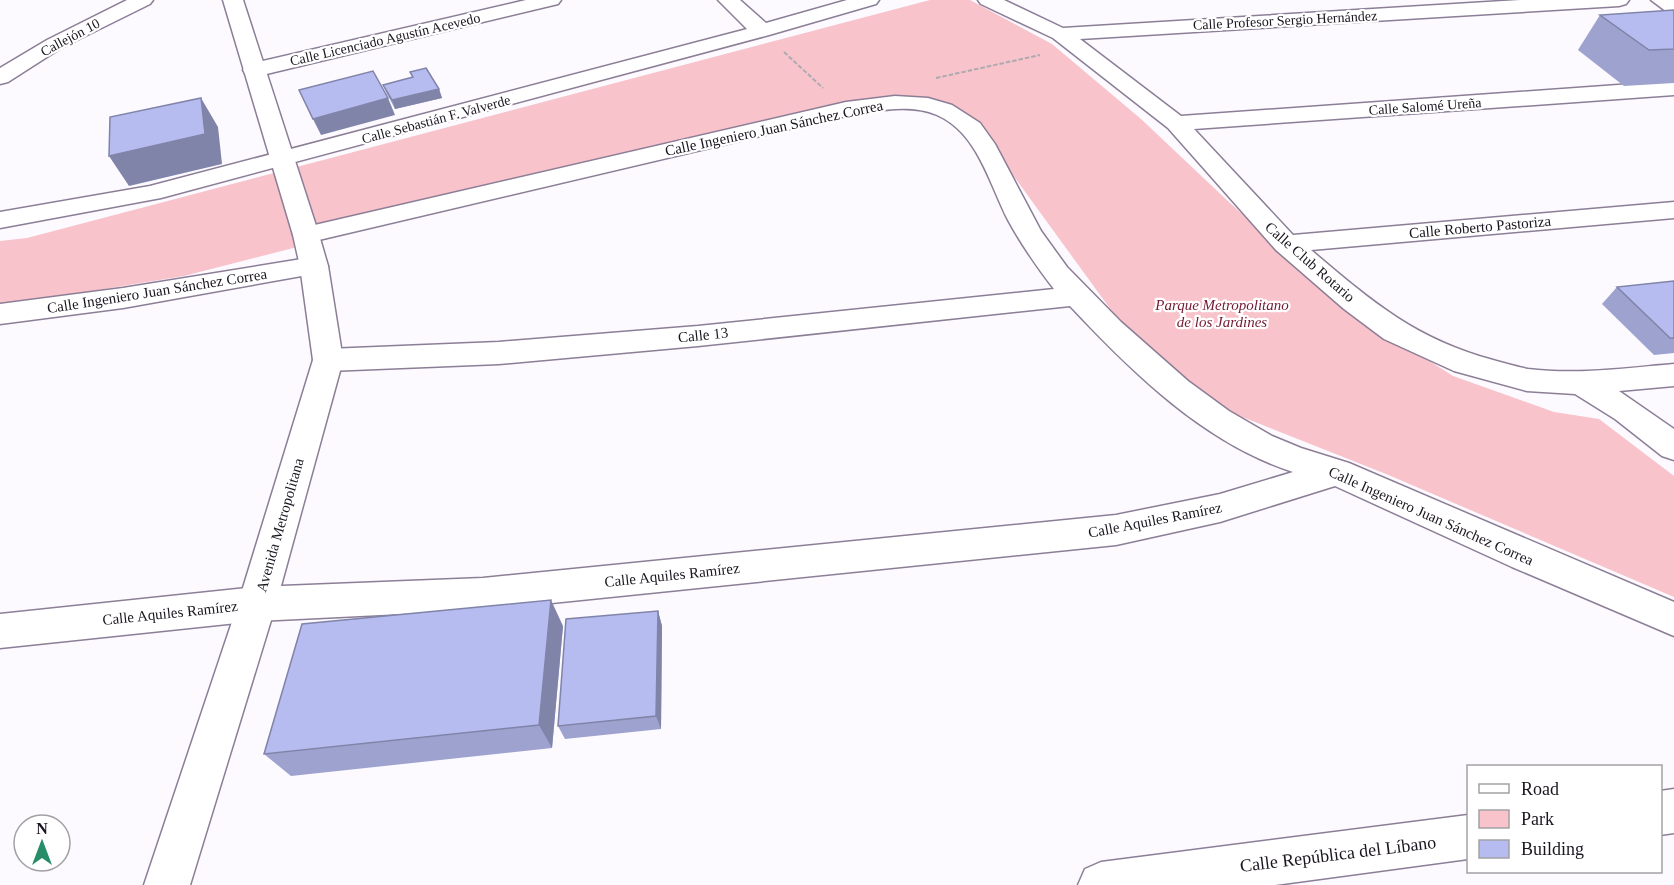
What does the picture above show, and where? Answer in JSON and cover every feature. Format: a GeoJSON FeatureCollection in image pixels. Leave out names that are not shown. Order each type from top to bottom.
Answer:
{"type":"FeatureCollection","features":[{"type":"Feature","properties":{"kind":"street","name":"Callejón 10"},"geometry":{"type":"LineString","coordinates":[[0,77],[54,45],[142,0]]}},
{"type":"Feature","properties":{"kind":"street","name":"Avenida Metropolitana"},"geometry":{"type":"LineString","coordinates":[[167,885],[257,604],[328,360],[314,266],[306,235],[233,0]]}},
{"type":"Feature","properties":{"kind":"street","name":"Calle Licenciado Agustín Acevedo"},"geometry":{"type":"LineString","coordinates":[[254,70],[551,0]]}},
{"type":"Feature","properties":{"kind":"street"},"geometry":{"type":"LineString","coordinates":[[728,0],[762,31]]}},
{"type":"Feature","properties":{"kind":"street","name":"Calle Sebastián F. Valverde"},"geometry":{"type":"LineString","coordinates":[[0,220],[152,193],[762,31],[869,0]]}},
{"type":"Feature","properties":{"kind":"street","name":"Calle Club Rotario"},"geometry":{"type":"LineString","coordinates":[[988,0],[1069,40],[1176,123],[1237,193],[1286,244],[1354,302],[1395,332],[1425,348],[1487,371],[1527,380],[1582,383],[1626,411],[1674,447]]}},
{"type":"Feature","properties":{"kind":"street","name":"Calle Profesor Sergio Hernández"},"geometry":{"type":"LineString","coordinates":[[1069,40],[1619,0]]}},
{"type":"Feature","properties":{"kind":"street"},"geometry":{"type":"LineString","coordinates":[[1661,0],[1674,9]]}},
{"type":"Feature","properties":{"kind":"street","name":"Calle Salomé Ureña"},"geometry":{"type":"LineString","coordinates":[[1176,123],[1674,88]]}},
{"type":"Feature","properties":{"kind":"street","name":"Calle Ingeniero Juan Sánchez Correa"},"geometry":{"type":"LineString","coordinates":[[306,235],[846,109],[875,104],[913,102],[952,114],[972,128],[986,149],[1016,211],[1040,251],[1077,296],[1124,342],[1197,405],[1244,435],[1283,455],[1337,472],[1546,567],[1674,619]]}},
{"type":"Feature","properties":{"kind":"street","name":"Calle Roberto Pastoriza"},"geometry":{"type":"LineString","coordinates":[[1286,244],[1674,210]]}},
{"type":"Feature","properties":{"kind":"street","name":"Calle Ingeniero Juan Sánchez Correa"},"geometry":{"type":"LineString","coordinates":[[0,314],[123,298],[314,266]]}},
{"type":"Feature","properties":{"kind":"street","name":"Calle 13"},"geometry":{"type":"LineString","coordinates":[[328,360],[499,353],[698,336],[1077,296]]}},
{"type":"Feature","properties":{"kind":"street"},"geometry":{"type":"LineString","coordinates":[[1582,383],[1674,375]]}},
{"type":"Feature","properties":{"kind":"street","name":"Calle Aquiles Ramírez"},"geometry":{"type":"LineString","coordinates":[[0,631],[257,604],[483,594],[1116,530],[1220,508],[1337,472]]}},
{"type":"Feature","properties":{"kind":"street","name":"Calle República del Líbano"},"geometry":{"type":"LineString","coordinates":[[1101,885],[1195,879],[1467,837]]}},
{"type":"Feature","properties":{"kind":"path"},"geometry":{"type":"LineString","coordinates":[[762,31],[846,109]]}},
{"type":"Feature","properties":{"kind":"path"},"geometry":{"type":"LineString","coordinates":[[928,79],[1069,40]]}},
{"type":"Feature","properties":{"kind":"green space","name":"Parque Metropolitano de los Jardines"},"geometry":{"type":"Polygon","coordinates":[[[930,0],[970,0],[1052,44],[1141,119],[1230,203],[1351,311],[1453,376],[1554,412],[1599,419],[1674,476],[1674,597],[1386,474],[1167,387],[994,149],[951,112],[867,101],[184,276],[0,306],[0,241],[27,238],[930,0]]]}},
{"type":"Feature","properties":{"kind":"building"},"geometry":{"type":"Polygon","coordinates":[[[1674,10],[1674,49],[1649,50],[1600,15],[1674,10]]]}},
{"type":"Feature","properties":{"kind":"building"},"geometry":{"type":"Polygon","coordinates":[[[426,68],[439,89],[392,100],[383,85],[413,77],[410,72],[426,68]]]}},
{"type":"Feature","properties":{"kind":"building"},"geometry":{"type":"Polygon","coordinates":[[[373,71],[388,98],[313,119],[299,90],[373,71]]]}},
{"type":"Feature","properties":{"kind":"building"},"geometry":{"type":"Polygon","coordinates":[[[201,98],[205,134],[109,156],[110,117],[201,98]]]}},
{"type":"Feature","properties":{"kind":"building"},"geometry":{"type":"Polygon","coordinates":[[[1674,281],[1674,338],[1670,338],[1617,287],[1674,281]]]}},
{"type":"Feature","properties":{"kind":"building"},"geometry":{"type":"Polygon","coordinates":[[[551,600],[539,725],[264,754],[302,624],[551,600]]]}},
{"type":"Feature","properties":{"kind":"building"},"geometry":{"type":"Polygon","coordinates":[[[658,611],[656,716],[558,726],[566,619],[658,611]]]}}]}
